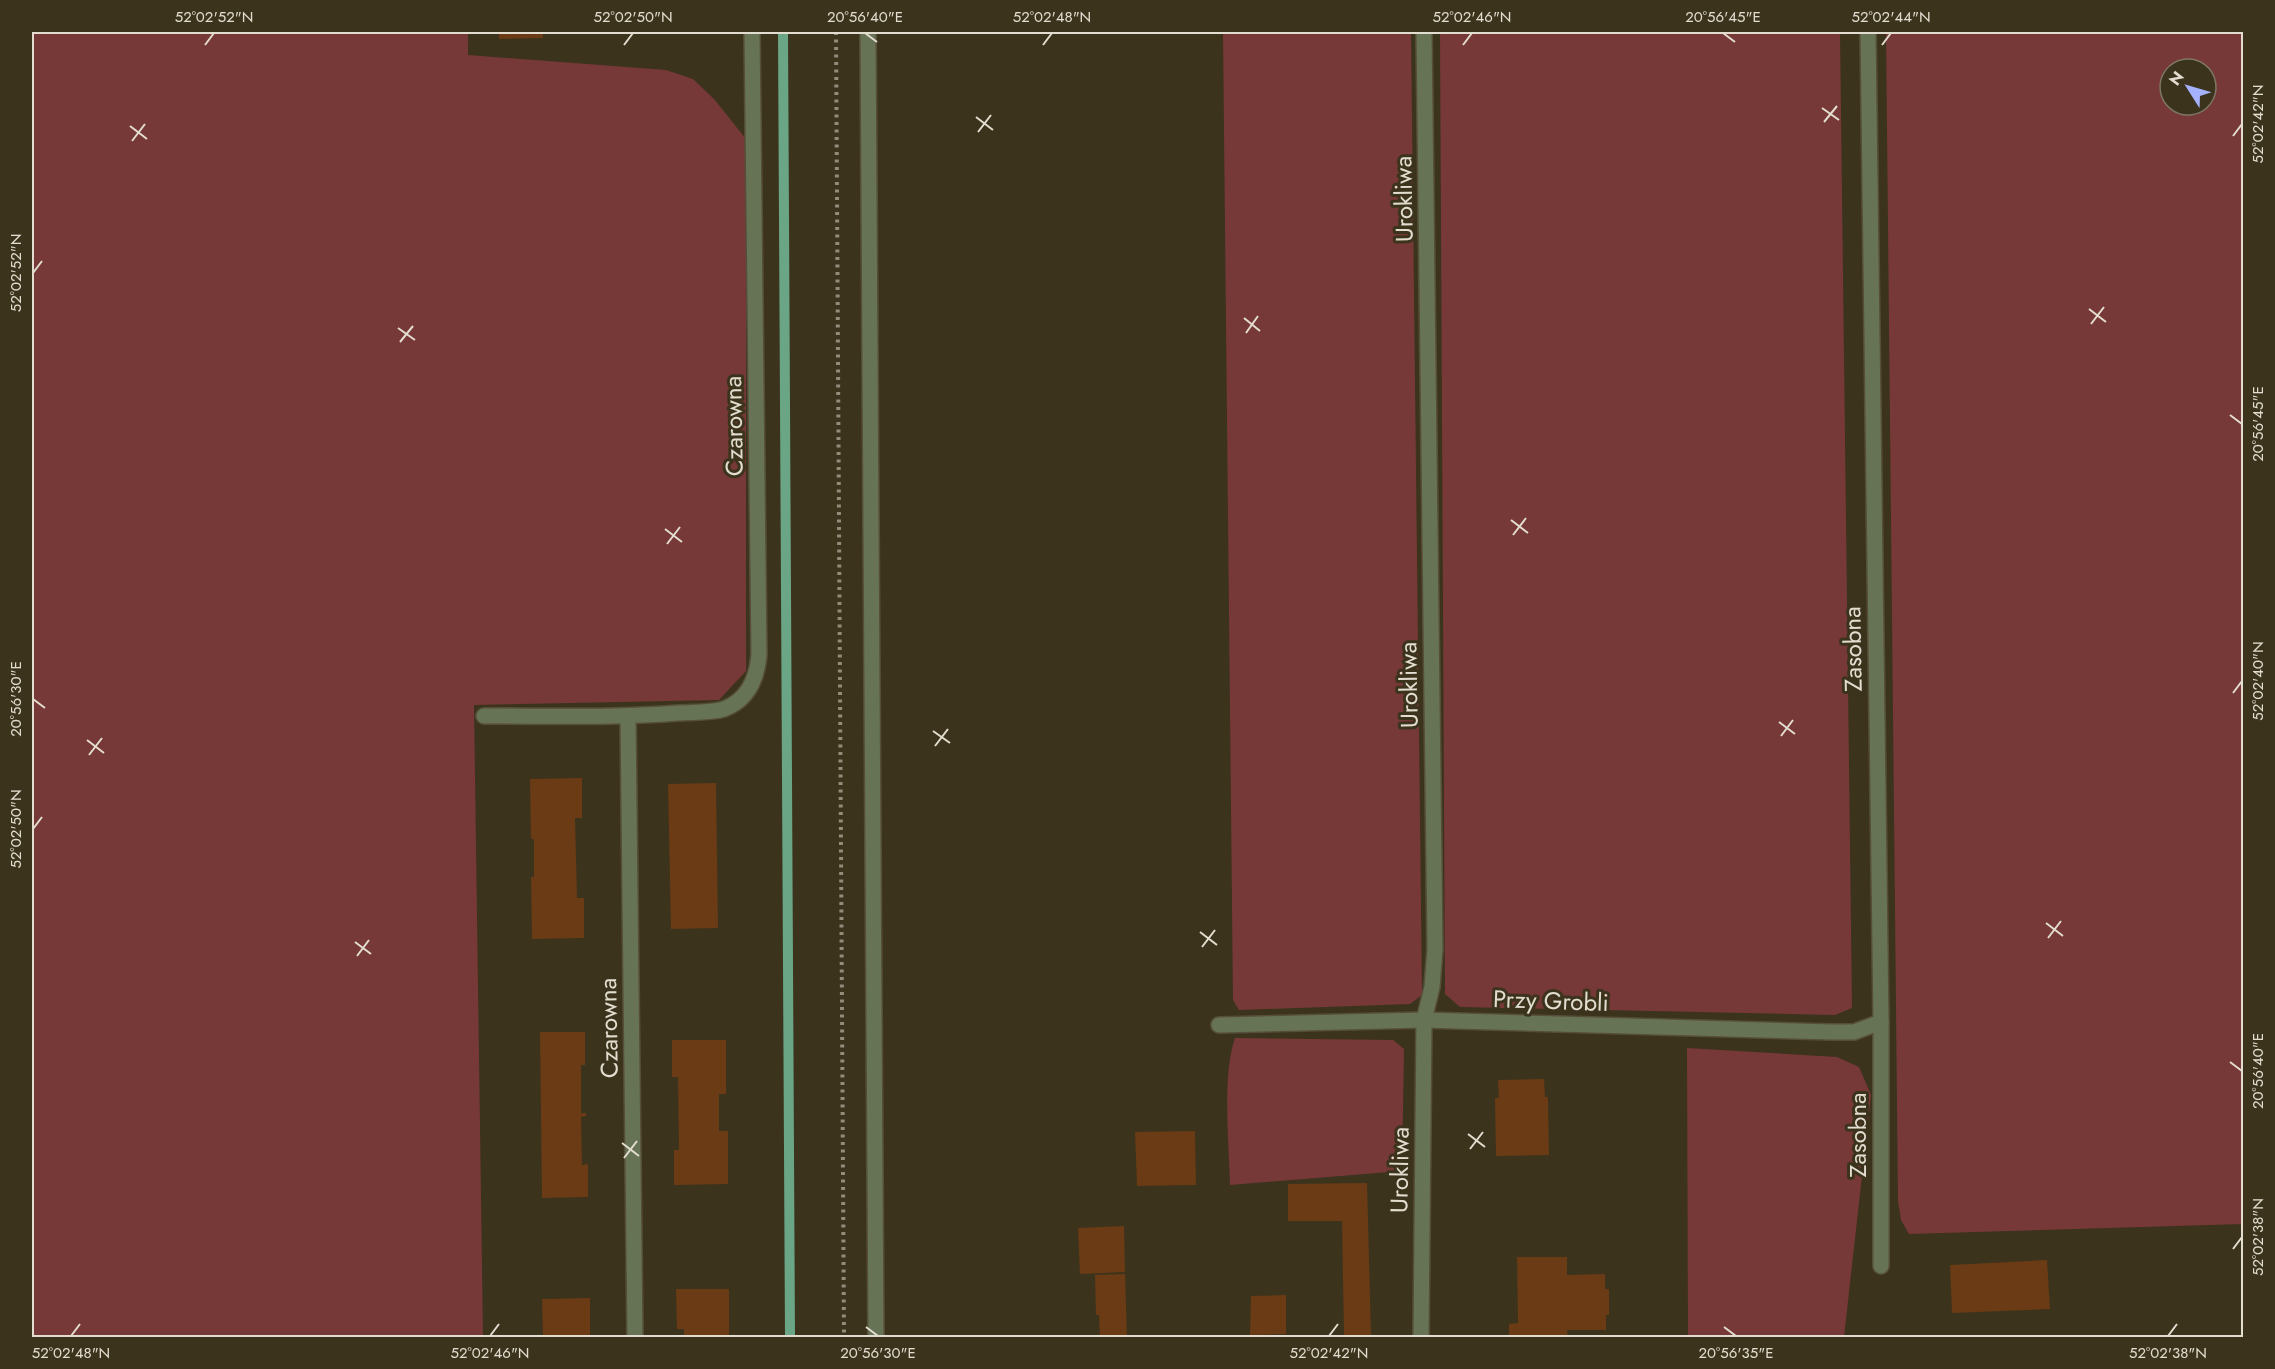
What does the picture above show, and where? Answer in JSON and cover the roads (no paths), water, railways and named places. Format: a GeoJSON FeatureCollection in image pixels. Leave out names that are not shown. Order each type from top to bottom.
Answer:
{"type":"FeatureCollection","features":[{"type":"Feature","properties":{"kind":"street","name":"Czarowna"},"geometry":{"type":"LineString","coordinates":[[484,716],[628,717],[723,709],[738,701],[751,687],[757,673],[759,655],[752,32]]}},
{"type":"Feature","properties":{"kind":"street"},"geometry":{"type":"LineString","coordinates":[[868,32],[876,1338]]}},
{"type":"Feature","properties":{"kind":"street","name":"Urokliwa"},"geometry":{"type":"LineString","coordinates":[[1421,1338],[1424,1020],[1432,987],[1435,949],[1424,32]]}},
{"type":"Feature","properties":{"kind":"street","name":"Zasobna"},"geometry":{"type":"LineString","coordinates":[[1868,32],[1881,1022],[1881,1266]]}},
{"type":"Feature","properties":{"kind":"street","name":"Czarowna"},"geometry":{"type":"LineString","coordinates":[[628,717],[635,1338]]}},
{"type":"Feature","properties":{"kind":"street","name":"Przy Grobli"},"geometry":{"type":"LineString","coordinates":[[1219,1025],[1424,1020],[1854,1032],[1881,1022]]}},
{"type":"Feature","properties":{"kind":"waterway"},"geometry":{"type":"LineString","coordinates":[[783,32],[790,1338]]}}]}
